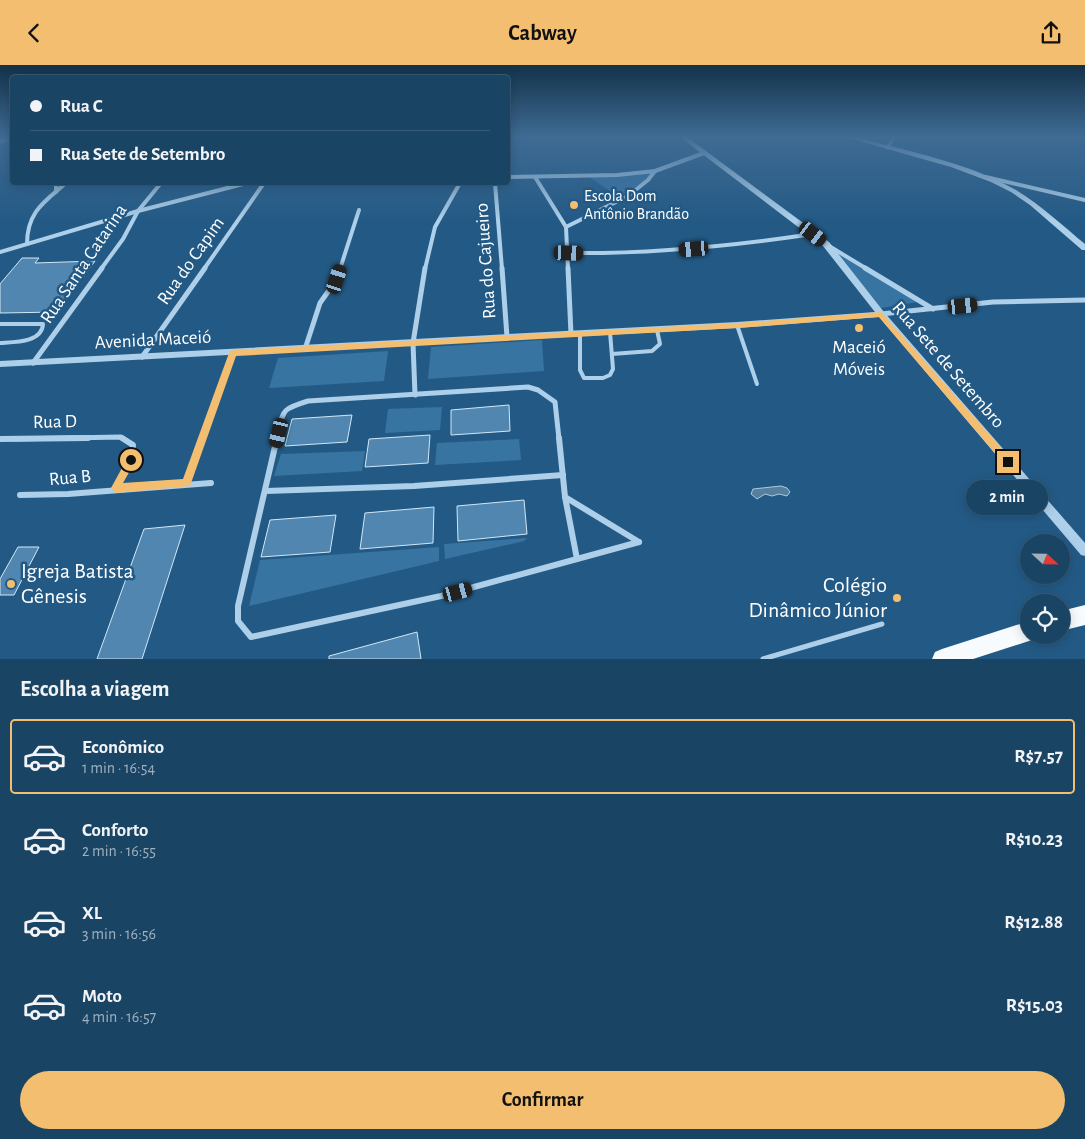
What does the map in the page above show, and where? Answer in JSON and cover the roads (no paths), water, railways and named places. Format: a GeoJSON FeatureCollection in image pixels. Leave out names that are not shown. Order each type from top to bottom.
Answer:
{"type":"FeatureCollection","features":[{"type":"Feature","properties":{"kind":"highway"},"geometry":{"type":"LineString","coordinates":[[1070,619],[1085,615]]}},
{"type":"Feature","properties":{"kind":"highway"},"geometry":{"type":"LineString","coordinates":[[942,659],[1020,634]]}},
{"type":"Feature","properties":{"kind":"street"},"geometry":{"type":"LineString","coordinates":[[510,177],[655,171],[672,165]]}},
{"type":"Feature","properties":{"kind":"street","name":"Rua Sete de Setembro"},"geometry":{"type":"LineString","coordinates":[[720,165],[826,244],[932,309]]}},
{"type":"Feature","properties":{"kind":"street"},"geometry":{"type":"LineString","coordinates":[[949,165],[985,177],[1085,200]]}},
{"type":"Feature","properties":{"kind":"street"},"geometry":{"type":"LineString","coordinates":[[566,227],[637,189],[651,179],[655,171]]}},
{"type":"Feature","properties":{"kind":"street"},"geometry":{"type":"LineString","coordinates":[[535,177],[566,227],[569,253],[568,282],[576,334]]}},
{"type":"Feature","properties":{"kind":"street"},"geometry":{"type":"LineString","coordinates":[[985,177],[1014,191],[1031,203],[1085,248]]}},
{"type":"Feature","properties":{"kind":"street"},"geometry":{"type":"LineString","coordinates":[[56,185],[56,192]]}},
{"type":"Feature","properties":{"kind":"street"},"geometry":{"type":"LineString","coordinates":[[27,245],[29,223],[32,217],[64,185]]}},
{"type":"Feature","properties":{"kind":"street","name":"Rua Santa Catarina"},"geometry":{"type":"LineString","coordinates":[[34,363],[122,239],[138,211],[159,185]]}},
{"type":"Feature","properties":{"kind":"street"},"geometry":{"type":"LineString","coordinates":[[0,252],[138,211],[238,185]]}},
{"type":"Feature","properties":{"kind":"street","name":"Rua do Capim"},"geometry":{"type":"LineString","coordinates":[[142,357],[263,185]]}},
{"type":"Feature","properties":{"kind":"street"},"geometry":{"type":"LineString","coordinates":[[415,395],[413,343],[428,252],[435,227],[459,185]]}},
{"type":"Feature","properties":{"kind":"street","name":"Rua do Cajueiro"},"geometry":{"type":"LineString","coordinates":[[495,185],[507,337]]}},
{"type":"Feature","properties":{"kind":"street"},"geometry":{"type":"LineString","coordinates":[[305,349],[320,303],[337,279],[359,210]]}},
{"type":"Feature","properties":{"kind":"street"},"geometry":{"type":"LineString","coordinates":[[569,253],[617,254],[659,252],[747,245],[813,234]]}},
{"type":"Feature","properties":{"kind":"street","name":"Rua Sete de Setembro"},"geometry":{"type":"LineString","coordinates":[[826,244],[881,314],[1085,551]]}},
{"type":"Feature","properties":{"kind":"street","name":"Avenida Maceió"},"geometry":{"type":"LineString","coordinates":[[0,364],[738,325],[881,314],[993,302],[1085,301]]}},
{"type":"Feature","properties":{"kind":"street"},"geometry":{"type":"LineString","coordinates":[[186,483],[233,353]]}},
{"type":"Feature","properties":{"kind":"street"},"geometry":{"type":"LineString","coordinates":[[565,497],[639,542],[577,559],[441,596],[251,637],[238,621],[238,606],[283,413],[288,407],[308,401],[528,387],[538,390],[554,401],[564,475],[565,497],[577,559]]}},
{"type":"Feature","properties":{"kind":"street","name":"Rua D"},"geometry":{"type":"LineString","coordinates":[[0,439],[122,437],[134,445],[131,460],[116,488]]}},
{"type":"Feature","properties":{"kind":"street"},"geometry":{"type":"LineString","coordinates":[[266,491],[317,491],[473,483],[564,475]]}},
{"type":"Feature","properties":{"kind":"street","name":"Rua B"},"geometry":{"type":"LineString","coordinates":[[20,495],[52,496],[116,488],[212,483]]}},
{"type":"Feature","properties":{"kind":"lane"},"geometry":{"type":"LineString","coordinates":[[0,324],[36,323],[43,324],[43,328],[34,339],[29,341],[0,343]]}},
{"type":"Feature","properties":{"kind":"lane"},"geometry":{"type":"LineString","coordinates":[[738,325],[757,384]]}},
{"type":"Feature","properties":{"kind":"lane"},"geometry":{"type":"LineString","coordinates":[[612,354],[652,351],[658,348],[660,344],[657,330]]}},
{"type":"Feature","properties":{"kind":"lane"},"geometry":{"type":"LineString","coordinates":[[576,334],[580,370],[584,378],[603,378],[610,375],[613,369],[610,332]]}},
{"type":"Feature","properties":{"kind":"lane"},"geometry":{"type":"LineString","coordinates":[[763,659],[882,624]]}},
{"type":"Feature","properties":{"kind":"place","name":"Escola Dom Antônio Brandão"},"geometry":{"type":"Point","coordinates":[574,205]}},
{"type":"Feature","properties":{"kind":"place","name":"Maceió Móveis"},"geometry":{"type":"Point","coordinates":[859,328]}},
{"type":"Feature","properties":{"kind":"place","name":"Igreja Batista Gênesis"},"geometry":{"type":"Point","coordinates":[11,584]}},
{"type":"Feature","properties":{"kind":"place","name":"Colégio Dinâmico Júnior"},"geometry":{"type":"Point","coordinates":[897,598]}}]}
